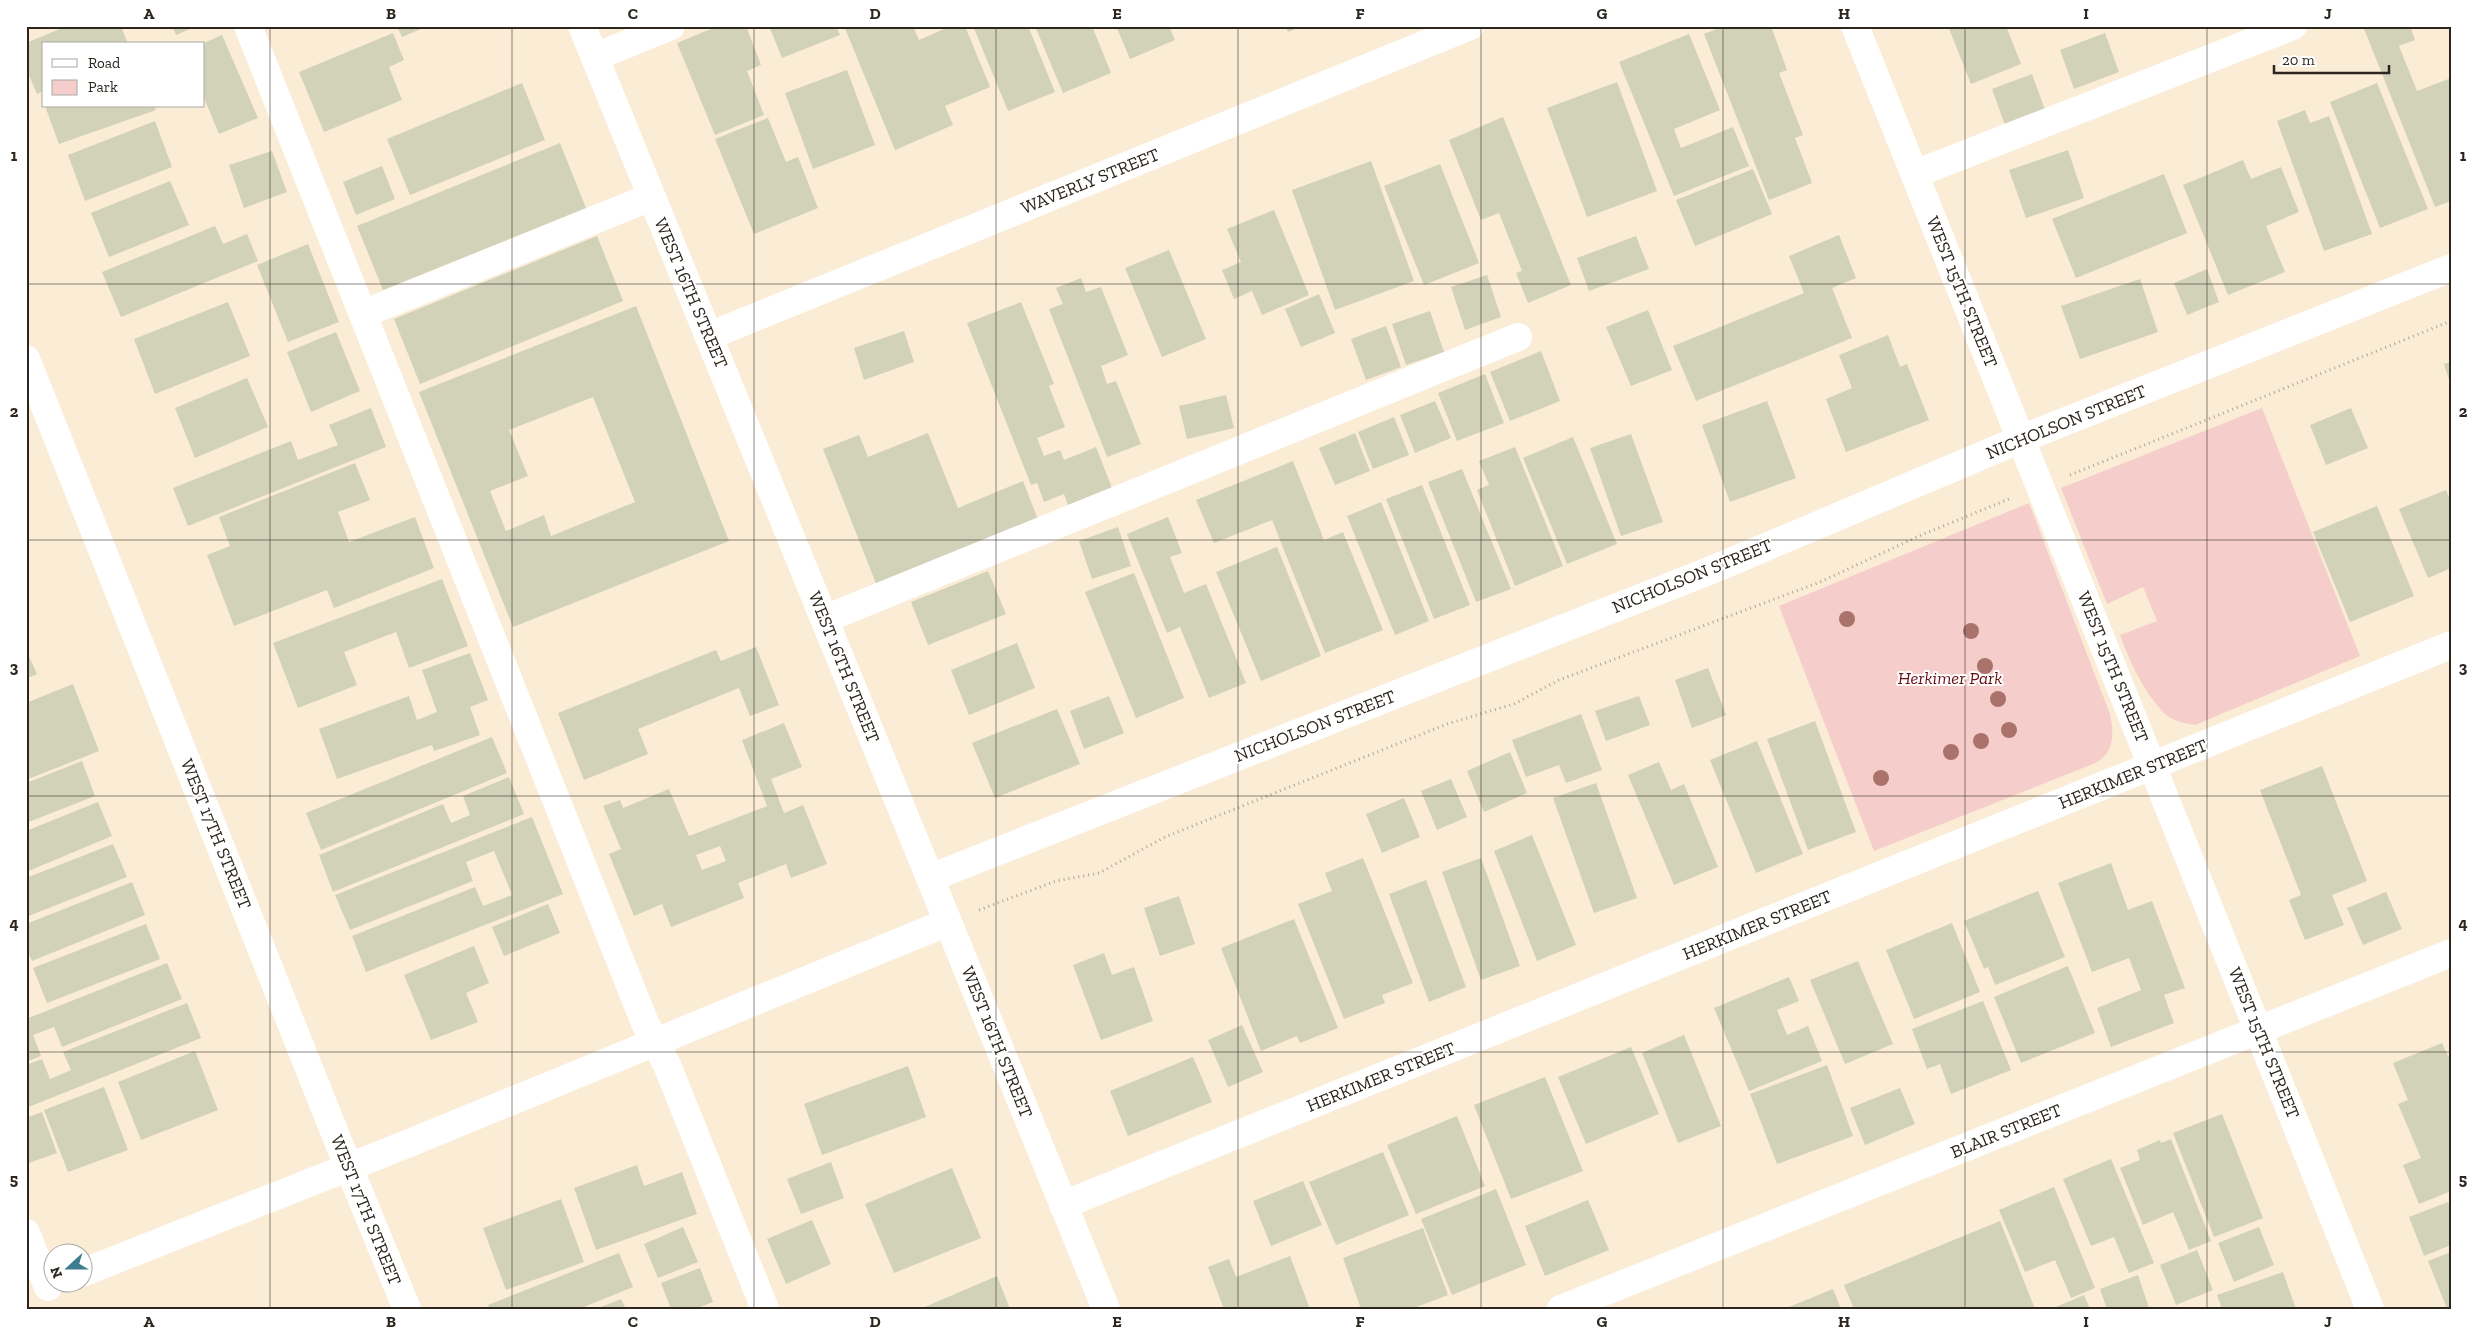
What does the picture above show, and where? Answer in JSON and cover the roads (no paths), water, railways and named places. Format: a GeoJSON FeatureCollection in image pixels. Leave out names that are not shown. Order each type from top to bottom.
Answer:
{"type":"FeatureCollection","features":[{"type":"Feature","properties":{"kind":"street"},"geometry":{"type":"LineString","coordinates":[[248,26],[654,1042],[667,1065],[765,1309]]}},
{"type":"Feature","properties":{"kind":"street","name":"WEST 16TH STREET"},"geometry":{"type":"LineString","coordinates":[[582,26],[1106,1309]]}},
{"type":"Feature","properties":{"kind":"street"},"geometry":{"type":"LineString","coordinates":[[595,57],[670,26]]}},
{"type":"Feature","properties":{"kind":"street","name":"WAVERLY STREET"},"geometry":{"type":"LineString","coordinates":[[709,336],[1470,26]]}},
{"type":"Feature","properties":{"kind":"street","name":"WEST 15TH STREET"},"geometry":{"type":"LineString","coordinates":[[1855,26],[2370,1309]]}},
{"type":"Feature","properties":{"kind":"street"},"geometry":{"type":"LineString","coordinates":[[1915,174],[2293,26]]}},
{"type":"Feature","properties":{"kind":"street"},"geometry":{"type":"LineString","coordinates":[[363,314],[651,197]]}},
{"type":"Feature","properties":{"kind":"street","name":"NICHOLSON STREET"},"geometry":{"type":"LineString","coordinates":[[930,878],[1714,569],[2021,439],[2451,268]]}},
{"type":"Feature","properties":{"kind":"street"},"geometry":{"type":"LineString","coordinates":[[825,619],[1518,337]]}},
{"type":"Feature","properties":{"kind":"street","name":"WEST 17TH STREET"},"geometry":{"type":"LineString","coordinates":[[26,359],[348,1167],[407,1309]]}},
{"type":"Feature","properties":{"kind":"street","name":"HERKIMER STREET"},"geometry":{"type":"LineString","coordinates":[[1063,1205],[2451,645]]}},
{"type":"Feature","properties":{"kind":"street"},"geometry":{"type":"LineString","coordinates":[[92,1269],[348,1167],[948,922]]}},
{"type":"Feature","properties":{"kind":"street","name":"BLAIR STREET"},"geometry":{"type":"LineString","coordinates":[[1562,1309],[2451,953]]}},
{"type":"Feature","properties":{"kind":"street"},"geometry":{"type":"LineString","coordinates":[[26,1233],[42,1282]]}},
{"type":"Feature","properties":{"kind":"park label","name":"Herkimer Park"},"geometry":{"type":"Point","coordinates":[1950,678]}}]}
